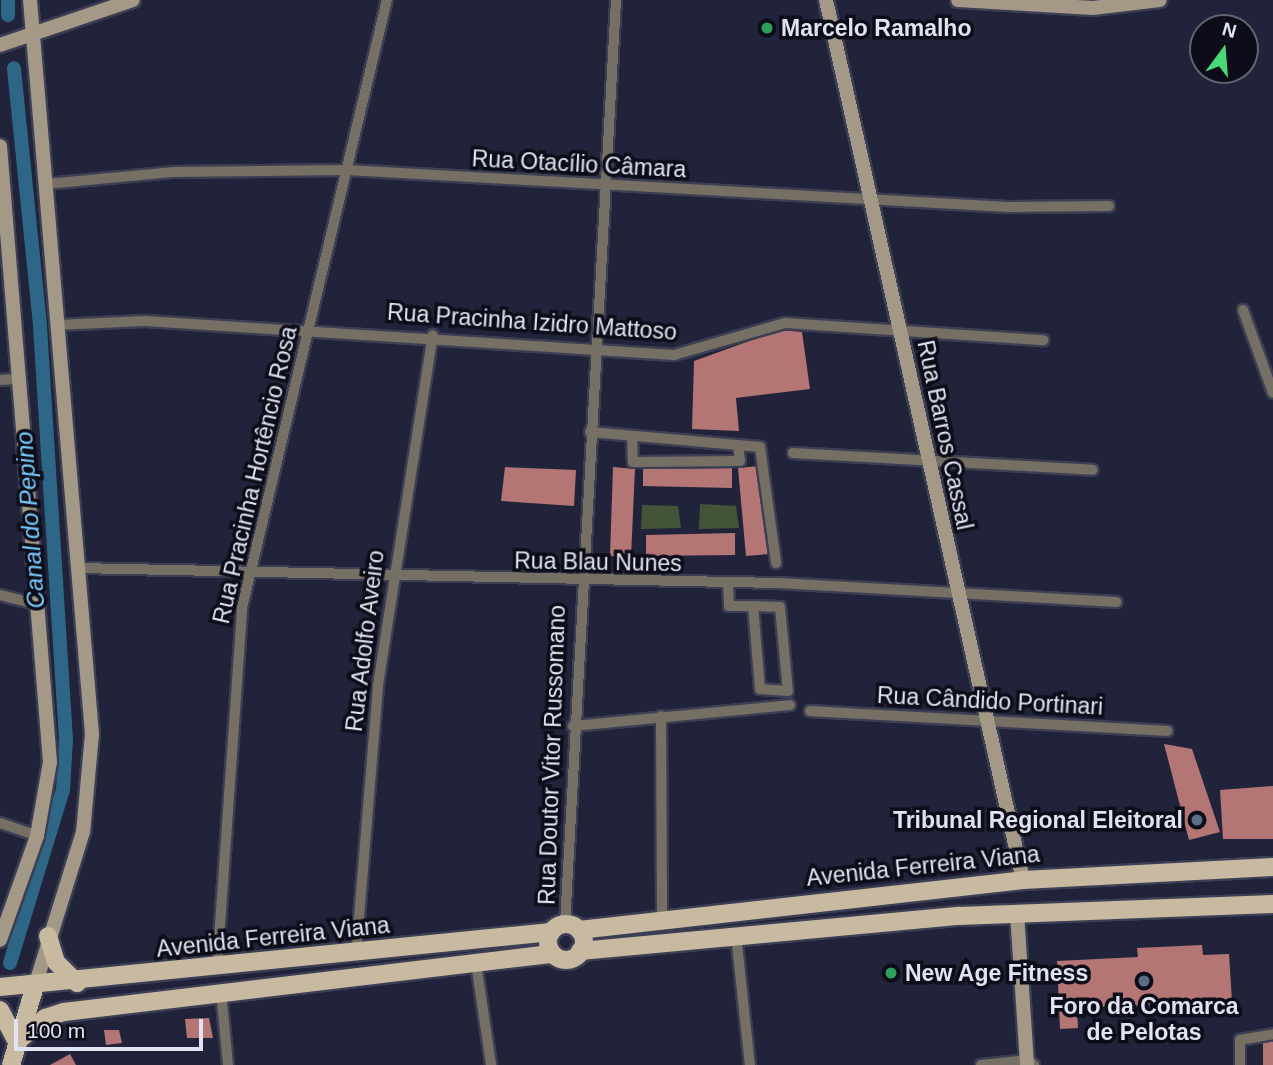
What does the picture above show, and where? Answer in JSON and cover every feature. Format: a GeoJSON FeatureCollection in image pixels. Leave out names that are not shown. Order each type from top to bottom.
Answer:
{"type":"FeatureCollection","features":[{"type":"Feature","properties":{"kind":"main road"},"geometry":{"type":"LineString","coordinates":[[11,1065],[48,936],[83,832],[91,778],[78,568],[30,0]]}},
{"type":"Feature","properties":{"kind":"main road"},"geometry":{"type":"LineString","coordinates":[[0,45],[133,0]]}},
{"type":"Feature","properties":{"kind":"main road","name":"Rua Barros Cassal"},"geometry":{"type":"LineString","coordinates":[[826,0],[983,722],[1023,880]]}},
{"type":"Feature","properties":{"kind":"main road"},"geometry":{"type":"LineString","coordinates":[[958,0],[1093,8],[1160,0]]}},
{"type":"Feature","properties":{"kind":"main road"},"geometry":{"type":"LineString","coordinates":[[0,146],[18,379],[40,605],[50,762],[37,836],[0,940]]}},
{"type":"Feature","properties":{"kind":"main road","name":"Avenida Ferreira Viana"},"geometry":{"type":"LineString","coordinates":[[0,986],[77,983],[1023,880],[1273,867]]}},
{"type":"Feature","properties":{"kind":"main road"},"geometry":{"type":"LineString","coordinates":[[565,929],[580,951],[736,934],[1017,913],[1273,904]]}},
{"type":"Feature","properties":{"kind":"main road"},"geometry":{"type":"LineString","coordinates":[[1017,913],[1030,1063]]}},
{"type":"Feature","properties":{"kind":"main road"},"geometry":{"type":"LineString","coordinates":[[553,954],[565,929]]}},
{"type":"Feature","properties":{"kind":"main road"},"geometry":{"type":"LineString","coordinates":[[48,936],[56,962],[77,983]]}},
{"type":"Feature","properties":{"kind":"main road","name":"Avenida Ferreira Viana"},"geometry":{"type":"LineString","coordinates":[[19,1042],[45,1018],[64,1012],[476,962],[553,954],[568,959],[580,951]]}},
{"type":"Feature","properties":{"kind":"main road"},"geometry":{"type":"LineString","coordinates":[[0,1010],[19,1042]]}},
{"type":"Feature","properties":{"kind":"street","name":"Rua Pracinha Hortêncio Rosa"},"geometry":{"type":"LineString","coordinates":[[217,968],[239,632],[312,330],[387,0]]}},
{"type":"Feature","properties":{"kind":"street","name":"Rua Doutor Vitor Russomano"},"geometry":{"type":"LineString","coordinates":[[565,929],[580,583],[616,0]]}},
{"type":"Feature","properties":{"kind":"street","name":"Rua Otacílio Câmara"},"geometry":{"type":"LineString","coordinates":[[46,184],[174,172],[347,170],[606,187],[1109,206]]}},
{"type":"Feature","properties":{"kind":"street"},"geometry":{"type":"LineString","coordinates":[[1243,310],[1273,393]]}},
{"type":"Feature","properties":{"kind":"street","name":"Rua Pracinha Izidro Mattoso"},"geometry":{"type":"LineString","coordinates":[[56,325],[145,321],[433,335],[674,355],[785,323],[1043,340]]}},
{"type":"Feature","properties":{"kind":"street","name":"Rua Adolfo Aveiro"},"geometry":{"type":"LineString","coordinates":[[356,954],[378,685],[433,335]]}},
{"type":"Feature","properties":{"kind":"street"},"geometry":{"type":"LineString","coordinates":[[0,380],[18,379]]}},
{"type":"Feature","properties":{"kind":"street"},"geometry":{"type":"LineString","coordinates":[[590,432],[760,447],[776,563]]}},
{"type":"Feature","properties":{"kind":"street"},"geometry":{"type":"LineString","coordinates":[[632,436],[633,462],[740,461],[738,445]]}},
{"type":"Feature","properties":{"kind":"street"},"geometry":{"type":"LineString","coordinates":[[793,453],[928,464],[1093,470]]}},
{"type":"Feature","properties":{"kind":"street","name":"Rua Blau Nunes"},"geometry":{"type":"LineString","coordinates":[[78,568],[393,579],[728,584],[1116,602]]}},
{"type":"Feature","properties":{"kind":"street"},"geometry":{"type":"LineString","coordinates":[[728,584],[729,606],[753,606],[780,607],[788,691],[760,690],[753,606]]}},
{"type":"Feature","properties":{"kind":"street"},"geometry":{"type":"LineString","coordinates":[[0,595],[40,605]]}},
{"type":"Feature","properties":{"kind":"street"},"geometry":{"type":"LineString","coordinates":[[573,726],[790,705]]}},
{"type":"Feature","properties":{"kind":"street","name":"Rua Cândido Portinari"},"geometry":{"type":"LineString","coordinates":[[810,711],[1167,731]]}},
{"type":"Feature","properties":{"kind":"street"},"geometry":{"type":"LineString","coordinates":[[661,716],[662,920]]}},
{"type":"Feature","properties":{"kind":"street"},"geometry":{"type":"LineString","coordinates":[[0,823],[37,836]]}},
{"type":"Feature","properties":{"kind":"street"},"geometry":{"type":"LineString","coordinates":[[736,934],[750,1065]]}},
{"type":"Feature","properties":{"kind":"street"},"geometry":{"type":"LineString","coordinates":[[476,962],[491,1065]]}},
{"type":"Feature","properties":{"kind":"street"},"geometry":{"type":"LineString","coordinates":[[221,992],[228,1065]]}},
{"type":"Feature","properties":{"kind":"street"},"geometry":{"type":"LineString","coordinates":[[1240,1065],[1240,1040],[1273,1034]]}},
{"type":"Feature","properties":{"kind":"street"},"geometry":{"type":"LineString","coordinates":[[981,1065],[1030,1063]]}},
{"type":"Feature","properties":{"kind":"green space"},"geometry":{"type":"Polygon","coordinates":[[[700,504],[736,506],[739,528],[699,529],[700,504]]]}},
{"type":"Feature","properties":{"kind":"green space"},"geometry":{"type":"Polygon","coordinates":[[[642,505],[678,506],[681,528],[641,529],[642,505]]]}},
{"type":"Feature","properties":{"kind":"building"},"geometry":{"type":"Polygon","coordinates":[[[780,330],[802,332],[810,389],[736,398],[739,431],[692,429],[694,361],[780,330]]]}},
{"type":"Feature","properties":{"kind":"building"},"geometry":{"type":"Polygon","coordinates":[[[732,465],[732,488],[643,486],[643,466],[732,465]]]}},
{"type":"Feature","properties":{"kind":"building"},"geometry":{"type":"Polygon","coordinates":[[[759,466],[769,554],[746,556],[738,468],[759,466]]]}},
{"type":"Feature","properties":{"kind":"building"},"geometry":{"type":"Polygon","coordinates":[[[505,467],[576,470],[574,506],[501,501],[505,467]]]}},
{"type":"Feature","properties":{"kind":"building"},"geometry":{"type":"Polygon","coordinates":[[[613,467],[635,469],[631,557],[610,556],[613,467]]]}},
{"type":"Feature","properties":{"kind":"building"},"geometry":{"type":"Polygon","coordinates":[[[735,533],[735,555],[646,556],[646,535],[735,533]]]}},
{"type":"Feature","properties":{"kind":"building"},"geometry":{"type":"Polygon","coordinates":[[[1164,744],[1192,749],[1220,832],[1189,840],[1164,744]]]}},
{"type":"Feature","properties":{"kind":"building"},"geometry":{"type":"Polygon","coordinates":[[[1273,786],[1273,839],[1223,839],[1220,790],[1273,786]]]}},
{"type":"Feature","properties":{"kind":"building","name":"Foro da Comarca de Pelotas"},"geometry":{"type":"Polygon","coordinates":[[[1202,945],[1203,955],[1229,954],[1232,1001],[1077,1008],[1078,1028],[1060,1029],[1057,961],[1138,957],[1137,948],[1202,945]]]}},
{"type":"Feature","properties":{"kind":"building"},"geometry":{"type":"Polygon","coordinates":[[[209,1018],[213,1038],[187,1038],[185,1019],[209,1018]]]}},
{"type":"Feature","properties":{"kind":"building"},"geometry":{"type":"Polygon","coordinates":[[[104,1030],[119,1030],[122,1043],[106,1045],[104,1030]]]}},
{"type":"Feature","properties":{"kind":"building"},"geometry":{"type":"Polygon","coordinates":[[[1263,1039],[1273,1039],[1273,1065],[1263,1065],[1263,1039]]]}},
{"type":"Feature","properties":{"kind":"building"},"geometry":{"type":"Polygon","coordinates":[[[70,1054],[76,1065],[50,1065],[70,1054]]]}},
{"type":"Feature","properties":{"kind":"waterway","name":"Canal do Pepino"},"geometry":{"type":"LineString","coordinates":[[8,0],[8,15]]}},
{"type":"Feature","properties":{"kind":"waterway","name":"Canal do Pepino"},"geometry":{"type":"LineString","coordinates":[[10,963],[63,790],[66,740],[40,325],[14,68]]}},
{"type":"Feature","properties":{"kind":"place","name":"Marcelo Ramalho"},"geometry":{"type":"Point","coordinates":[767,28]}},
{"type":"Feature","properties":{"kind":"place","name":"Tribunal Regional Eleitoral"},"geometry":{"type":"Point","coordinates":[1197,820]}},
{"type":"Feature","properties":{"kind":"place","name":"New Age Fitness"},"geometry":{"type":"Point","coordinates":[891,973]}},
{"type":"Feature","properties":{"kind":"place","name":"Foro da Comarca de Pelotas"},"geometry":{"type":"Point","coordinates":[1144,981]}}]}
